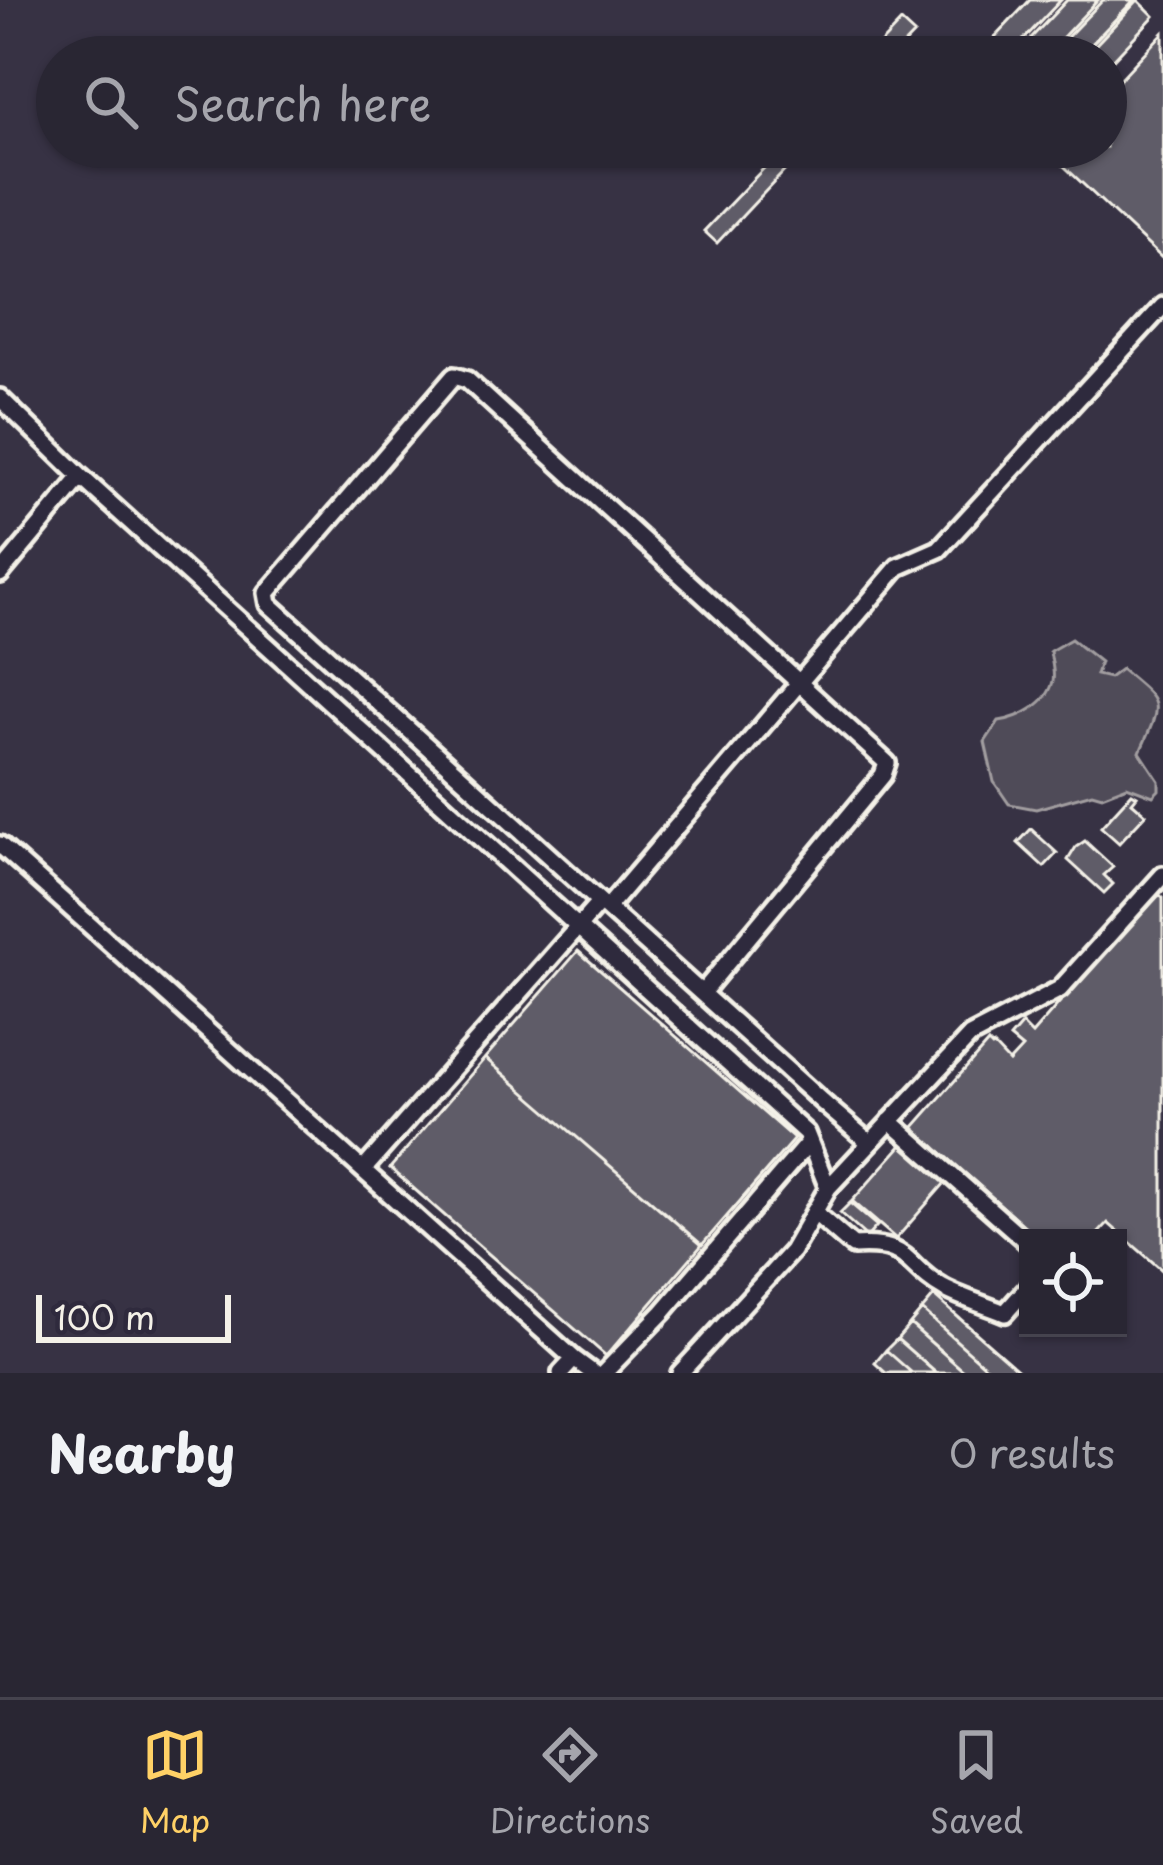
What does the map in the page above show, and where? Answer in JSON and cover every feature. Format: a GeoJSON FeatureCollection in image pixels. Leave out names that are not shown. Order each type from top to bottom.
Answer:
{"type":"FeatureCollection","features":[{"type":"Feature","properties":{"kind":"lane"},"geometry":{"type":"LineString","coordinates":[[363,1170],[603,905],[898,567],[939,549],[1163,306]]}},
{"type":"Feature","properties":{"kind":"lane"},"geometry":{"type":"LineString","coordinates":[[701,993],[887,763],[467,380],[454,376],[267,592],[269,604],[701,993],[870,1143]]}},
{"type":"Feature","properties":{"kind":"lane"},"geometry":{"type":"LineString","coordinates":[[0,398],[81,477],[806,1133],[828,1188]]}},
{"type":"Feature","properties":{"kind":"lane"},"geometry":{"type":"LineString","coordinates":[[0,574],[81,477]]}},
{"type":"Feature","properties":{"kind":"lane"},"geometry":{"type":"LineString","coordinates":[[432,795],[454,770]]}},
{"type":"Feature","properties":{"kind":"lane"},"geometry":{"type":"LineString","coordinates":[[0,845],[593,1373]]}},
{"type":"Feature","properties":{"kind":"lane"},"geometry":{"type":"LineString","coordinates":[[687,1371],[792,1251],[828,1188],[970,1036],[1060,989],[1162,880]]}},
{"type":"Feature","properties":{"kind":"lane"},"geometry":{"type":"LineString","coordinates":[[890,1121],[1019,1235]]}},
{"type":"Feature","properties":{"kind":"lane"},"geometry":{"type":"LineString","coordinates":[[604,1373],[663,1312],[809,1142]]}},
{"type":"Feature","properties":{"kind":"lane"},"geometry":{"type":"LineString","coordinates":[[814,1212],[853,1246],[871,1244],[901,1251],[940,1286],[1005,1313],[1019,1297]]}},
{"type":"Feature","properties":{"kind":"lane"},"geometry":{"type":"LineString","coordinates":[[561,1373],[574,1359]]}},
{"type":"Feature","properties":{"kind":"shaded area"},"geometry":{"type":"Polygon","coordinates":[[[1071,639],[1100,662],[1096,675],[1109,678],[1121,669],[1152,697],[1153,722],[1140,752],[1159,781],[1153,796],[1127,786],[1036,809],[1009,804],[994,782],[985,742],[999,721],[1024,713],[1045,697],[1053,677],[1050,651],[1071,639]]]}},
{"type":"Feature","properties":{"kind":"building"},"geometry":{"type":"Polygon","coordinates":[[[1030,0],[1061,0],[1027,36],[996,36],[1030,0]]]}},
{"type":"Feature","properties":{"kind":"building"},"geometry":{"type":"Polygon","coordinates":[[[1067,0],[1098,0],[1064,36],[1033,36],[1067,0]]]}},
{"type":"Feature","properties":{"kind":"building"},"geometry":{"type":"Polygon","coordinates":[[[1103,0],[1134,0],[1099,36],[1068,36],[1103,0]]]}},
{"type":"Feature","properties":{"kind":"building"},"geometry":{"type":"Polygon","coordinates":[[[1138,0],[1154,16],[1127,45],[1127,36],[1104,36],[1138,0]]]}},
{"type":"Feature","properties":{"kind":"building"},"geometry":{"type":"Polygon","coordinates":[[[901,22],[914,34],[912,36],[888,36],[901,22]]]}},
{"type":"Feature","properties":{"kind":"building"},"geometry":{"type":"Polygon","coordinates":[[[1163,33],[1163,259],[1066,168],[1127,168],[1127,72],[1163,33]]]}},
{"type":"Feature","properties":{"kind":"building"},"geometry":{"type":"Polygon","coordinates":[[[764,168],[787,168],[717,243],[704,231],[764,168]]]}},
{"type":"Feature","properties":{"kind":"building"},"geometry":{"type":"Polygon","coordinates":[[[1132,793],[1137,796],[1132,802],[1146,814],[1119,843],[1101,827],[1132,793]]]}},
{"type":"Feature","properties":{"kind":"building"},"geometry":{"type":"Polygon","coordinates":[[[1031,829],[1057,853],[1044,867],[1018,843],[1031,829]]]}},
{"type":"Feature","properties":{"kind":"building"},"geometry":{"type":"Polygon","coordinates":[[[1085,841],[1113,867],[1104,875],[1113,884],[1104,893],[1068,860],[1085,841]]]}},
{"type":"Feature","properties":{"kind":"building"},"geometry":{"type":"Polygon","coordinates":[[[1156,892],[1163,898],[1163,1271],[1127,1240],[1127,1229],[1115,1229],[1108,1223],[1102,1229],[1028,1229],[941,1152],[935,1159],[929,1153],[935,1147],[913,1128],[988,1043],[1009,1062],[1022,1048],[1010,1038],[1022,1024],[1032,1034],[1156,892]]]}},
{"type":"Feature","properties":{"kind":"building"},"geometry":{"type":"Polygon","coordinates":[[[578,951],[794,1139],[702,1245],[485,1058],[578,951]]]}},
{"type":"Feature","properties":{"kind":"building"},"geometry":{"type":"Polygon","coordinates":[[[485,1058],[702,1245],[606,1356],[390,1168],[485,1058]]]}},
{"type":"Feature","properties":{"kind":"building"},"geometry":{"type":"Polygon","coordinates":[[[902,1145],[945,1183],[896,1239],[852,1201],[902,1145]]]}},
{"type":"Feature","properties":{"kind":"building"},"geometry":{"type":"Polygon","coordinates":[[[850,1203],[877,1226],[867,1237],[840,1213],[850,1203]]]}},
{"type":"Feature","properties":{"kind":"building"},"geometry":{"type":"Polygon","coordinates":[[[934,1296],[1022,1373],[993,1373],[922,1310],[934,1296]]]}},
{"type":"Feature","properties":{"kind":"building"},"geometry":{"type":"Polygon","coordinates":[[[922,1310],[993,1373],[966,1373],[910,1324],[922,1310]]]}},
{"type":"Feature","properties":{"kind":"building"},"geometry":{"type":"Polygon","coordinates":[[[910,1324],[966,1373],[936,1373],[897,1339],[910,1324]]]}},
{"type":"Feature","properties":{"kind":"building"},"geometry":{"type":"Polygon","coordinates":[[[897,1339],[936,1373],[912,1373],[886,1350],[897,1339]]]}},
{"type":"Feature","properties":{"kind":"building"},"geometry":{"type":"Polygon","coordinates":[[[886,1350],[912,1373],[886,1373],[875,1363],[886,1350]]]}}]}
